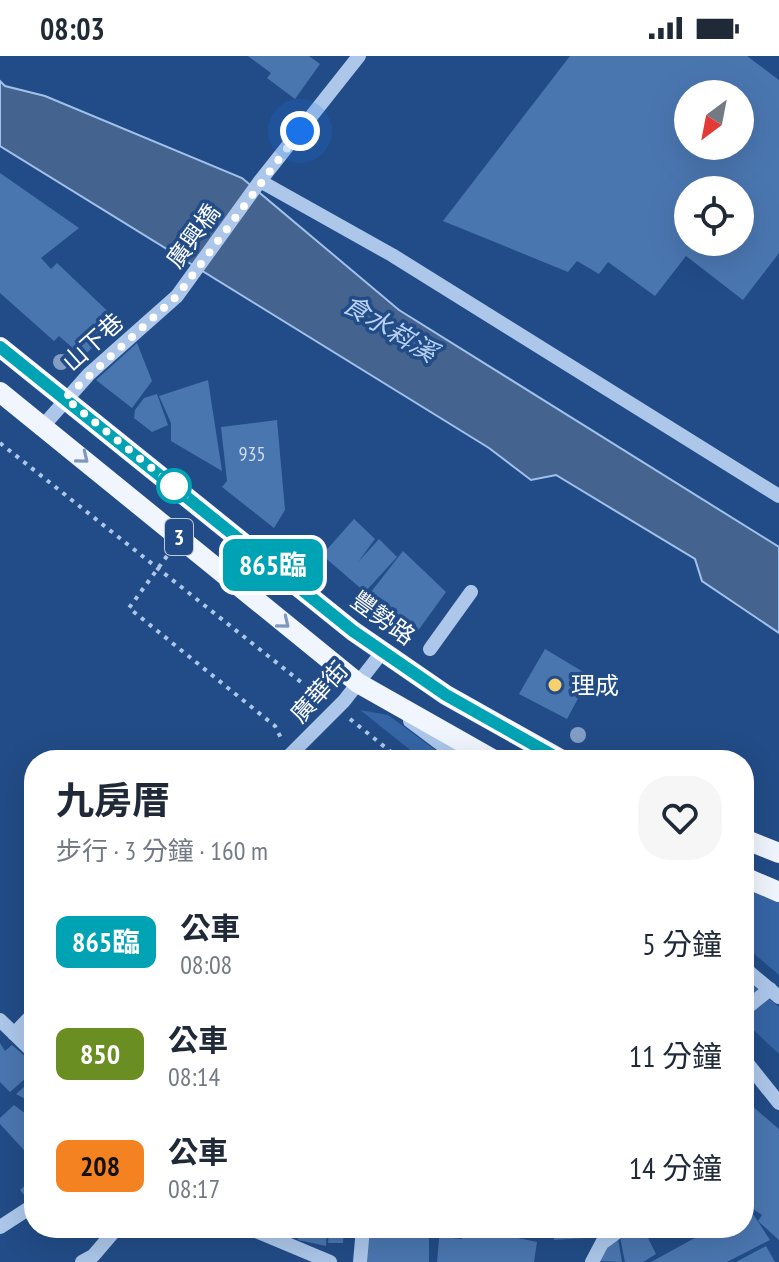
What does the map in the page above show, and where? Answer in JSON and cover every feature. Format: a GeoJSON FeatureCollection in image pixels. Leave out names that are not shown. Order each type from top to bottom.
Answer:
{"type":"FeatureCollection","features":[{"type":"Feature","properties":{"kind":"main road","name":"豐勢路"},"geometry":{"type":"LineString","coordinates":[[0,347],[383,651],[446,695],[544,750]]}},
{"type":"Feature","properties":{"kind":"main road","name":"3"},"geometry":{"type":"LineString","coordinates":[[0,392],[358,683],[476,750]]}},
{"type":"Feature","properties":{"kind":"main road"},"geometry":{"type":"LineString","coordinates":[[754,843],[779,853]]}},
{"type":"Feature","properties":{"kind":"main road"},"geometry":{"type":"LineString","coordinates":[[754,881],[779,892]]}},
{"type":"Feature","properties":{"kind":"street"},"geometry":{"type":"LineString","coordinates":[[359,56],[260,181],[392,255],[779,496]]}},
{"type":"Feature","properties":{"kind":"street","name":"廣興橋"},"geometry":{"type":"LineString","coordinates":[[177,296],[260,181]]}},
{"type":"Feature","properties":{"kind":"street","name":"山下巷"},"geometry":{"type":"LineString","coordinates":[[43,426],[65,398],[177,296]]}},
{"type":"Feature","properties":{"kind":"street"},"geometry":{"type":"LineString","coordinates":[[430,649],[471,592]]}},
{"type":"Feature","properties":{"kind":"street","name":"廣華街"},"geometry":{"type":"LineString","coordinates":[[297,750],[383,651]]}},
{"type":"Feature","properties":{"kind":"street"},"geometry":{"type":"LineString","coordinates":[[358,683],[448,750]]}},
{"type":"Feature","properties":{"kind":"street"},"geometry":{"type":"LineString","coordinates":[[754,976],[775,993],[754,1005]]}},
{"type":"Feature","properties":{"kind":"street"},"geometry":{"type":"LineString","coordinates":[[0,1020],[24,1044]]}},
{"type":"Feature","properties":{"kind":"street"},"geometry":{"type":"LineString","coordinates":[[14,1034],[24,1024]]}},
{"type":"Feature","properties":{"kind":"street"},"geometry":{"type":"LineString","coordinates":[[754,1072],[779,1103]]}},
{"type":"Feature","properties":{"kind":"street"},"geometry":{"type":"LineString","coordinates":[[0,1227],[24,1211]]}},
{"type":"Feature","properties":{"kind":"street"},"geometry":{"type":"LineString","coordinates":[[82,1262],[93,1256],[108,1238]]}},
{"type":"Feature","properties":{"kind":"street"},"geometry":{"type":"LineString","coordinates":[[273,1238],[330,1262]]}},
{"type":"Feature","properties":{"kind":"street"},"geometry":{"type":"LineString","coordinates":[[360,1262],[362,1238]]}},
{"type":"Feature","properties":{"kind":"street"},"geometry":{"type":"LineString","coordinates":[[592,1262],[608,1238]]}},
{"type":"Feature","properties":{"kind":"path"},"geometry":{"type":"LineString","coordinates":[[0,443],[311,690]]}},
{"type":"Feature","properties":{"kind":"path"},"geometry":{"type":"LineString","coordinates":[[179,537],[129,608],[275,726],[286,750]]}},
{"type":"Feature","properties":{"kind":"path"},"geometry":{"type":"LineString","coordinates":[[350,719],[389,750]]}},
{"type":"Feature","properties":{"kind":"shaded area"},"geometry":{"type":"Polygon","coordinates":[[[360,710],[388,715],[435,750],[410,750],[360,710]]]}},
{"type":"Feature","properties":{"kind":"shaded area"},"geometry":{"type":"Polygon","coordinates":[[[754,881],[779,891],[779,975],[754,954],[754,881]]]}},
{"type":"Feature","properties":{"kind":"shaded area"},"geometry":{"type":"Polygon","coordinates":[[[754,986],[779,1007],[779,1054],[754,1030],[754,986]]]}},
{"type":"Feature","properties":{"kind":"water","name":"食水嵙溪"},"geometry":{"type":"Polygon","coordinates":[[[0,81],[5,86],[45,96],[242,178],[399,310],[779,547],[779,633],[702,581],[695,559],[556,475],[531,480],[489,448],[0,146],[0,81]]]}},
{"type":"Feature","properties":{"kind":"building"},"geometry":{"type":"Polygon","coordinates":[[[248,56],[309,56],[320,64],[295,99],[267,78],[271,73],[248,56]]]}},
{"type":"Feature","properties":{"kind":"building"},"geometry":{"type":"Polygon","coordinates":[[[570,56],[747,56],[779,80],[779,253],[743,300],[686,256],[655,296],[608,262],[599,274],[577,261],[568,272],[443,221],[570,56]]]}},
{"type":"Feature","properties":{"kind":"building"},"geometry":{"type":"Polygon","coordinates":[[[0,173],[79,228],[41,258],[51,269],[57,263],[118,321],[83,357],[59,336],[54,341],[0,293],[0,173]]]}},
{"type":"Feature","properties":{"kind":"building"},"geometry":{"type":"Polygon","coordinates":[[[137,343],[152,381],[132,408],[96,380],[137,343]]]}},
{"type":"Feature","properties":{"kind":"building"},"geometry":{"type":"Polygon","coordinates":[[[208,380],[222,471],[171,441],[171,423],[159,396],[208,380]]]}},
{"type":"Feature","properties":{"kind":"building"},"geometry":{"type":"Polygon","coordinates":[[[157,394],[168,425],[152,432],[134,418],[135,410],[144,398],[157,394]]]}},
{"type":"Feature","properties":{"kind":"building"},"geometry":{"type":"Polygon","coordinates":[[[277,420],[285,510],[274,528],[222,487],[227,481],[221,427],[277,420]]]}},
{"type":"Feature","properties":{"kind":"building"},"geometry":{"type":"Polygon","coordinates":[[[354,519],[375,539],[358,562],[379,539],[397,557],[365,592],[322,555],[354,519]]]}},
{"type":"Feature","properties":{"kind":"building"},"geometry":{"type":"Polygon","coordinates":[[[403,551],[446,592],[417,632],[385,607],[388,603],[371,592],[403,551]]]}},
{"type":"Feature","properties":{"kind":"building","name":"理成"},"geometry":{"type":"Polygon","coordinates":[[[545,649],[590,676],[567,719],[519,694],[545,649]]]}},
{"type":"Feature","properties":{"kind":"building"},"geometry":{"type":"Polygon","coordinates":[[[0,1043],[5,1051],[12,1045],[24,1055],[24,1080],[10,1092],[0,1082],[0,1043]]]}},
{"type":"Feature","properties":{"kind":"building"},"geometry":{"type":"Polygon","coordinates":[[[24,1087],[24,1098],[16,1094],[24,1087]]]}},
{"type":"Feature","properties":{"kind":"building"},"geometry":{"type":"Polygon","coordinates":[[[14,1105],[24,1112],[24,1150],[0,1124],[0,1118],[14,1105]]]}},
{"type":"Feature","properties":{"kind":"building"},"geometry":{"type":"Polygon","coordinates":[[[754,1108],[779,1129],[779,1240],[758,1221],[762,1215],[754,1210],[754,1108]]]}},
{"type":"Feature","properties":{"kind":"building"},"geometry":{"type":"Polygon","coordinates":[[[754,1216],[770,1240],[727,1262],[651,1262],[695,1238],[754,1238],[754,1216]]]}},
{"type":"Feature","properties":{"kind":"building"},"geometry":{"type":"Polygon","coordinates":[[[326,1238],[326,1246],[298,1240],[326,1238]]]}},
{"type":"Feature","properties":{"kind":"building"},"geometry":{"type":"Polygon","coordinates":[[[328,1238],[343,1238],[343,1243],[328,1243],[328,1238]]]}},
{"type":"Feature","properties":{"kind":"building"},"geometry":{"type":"Polygon","coordinates":[[[366,1238],[429,1238],[429,1262],[364,1262],[366,1238]]]}},
{"type":"Feature","properties":{"kind":"building"},"geometry":{"type":"Polygon","coordinates":[[[439,1238],[518,1238],[537,1242],[534,1262],[437,1262],[439,1238]]]}},
{"type":"Feature","properties":{"kind":"building"},"geometry":{"type":"Polygon","coordinates":[[[618,1238],[622,1262],[599,1261],[606,1246],[618,1238]]]}},
{"type":"Feature","properties":{"kind":"building"},"geometry":{"type":"Polygon","coordinates":[[[620,1238],[648,1238],[656,1254],[643,1262],[625,1262],[620,1238]]]}},
{"type":"Feature","properties":{"kind":"building"},"geometry":{"type":"Polygon","coordinates":[[[766,1246],[775,1262],[736,1262],[766,1246]]]}},
{"type":"Feature","properties":{"kind":"bus line","name":"865臨"},"geometry":{"type":"LineString","coordinates":[[0,347],[353,631],[446,695],[541,750]]}},
{"type":"Feature","properties":{"kind":"place","name":"理成"},"geometry":{"type":"Point","coordinates":[555,685]}},
{"type":"Feature","properties":{"kind":"route"},"geometry":{"type":"LineString","coordinates":[[174,486],[185,495],[65,398],[177,296],[300,131]]}}]}
